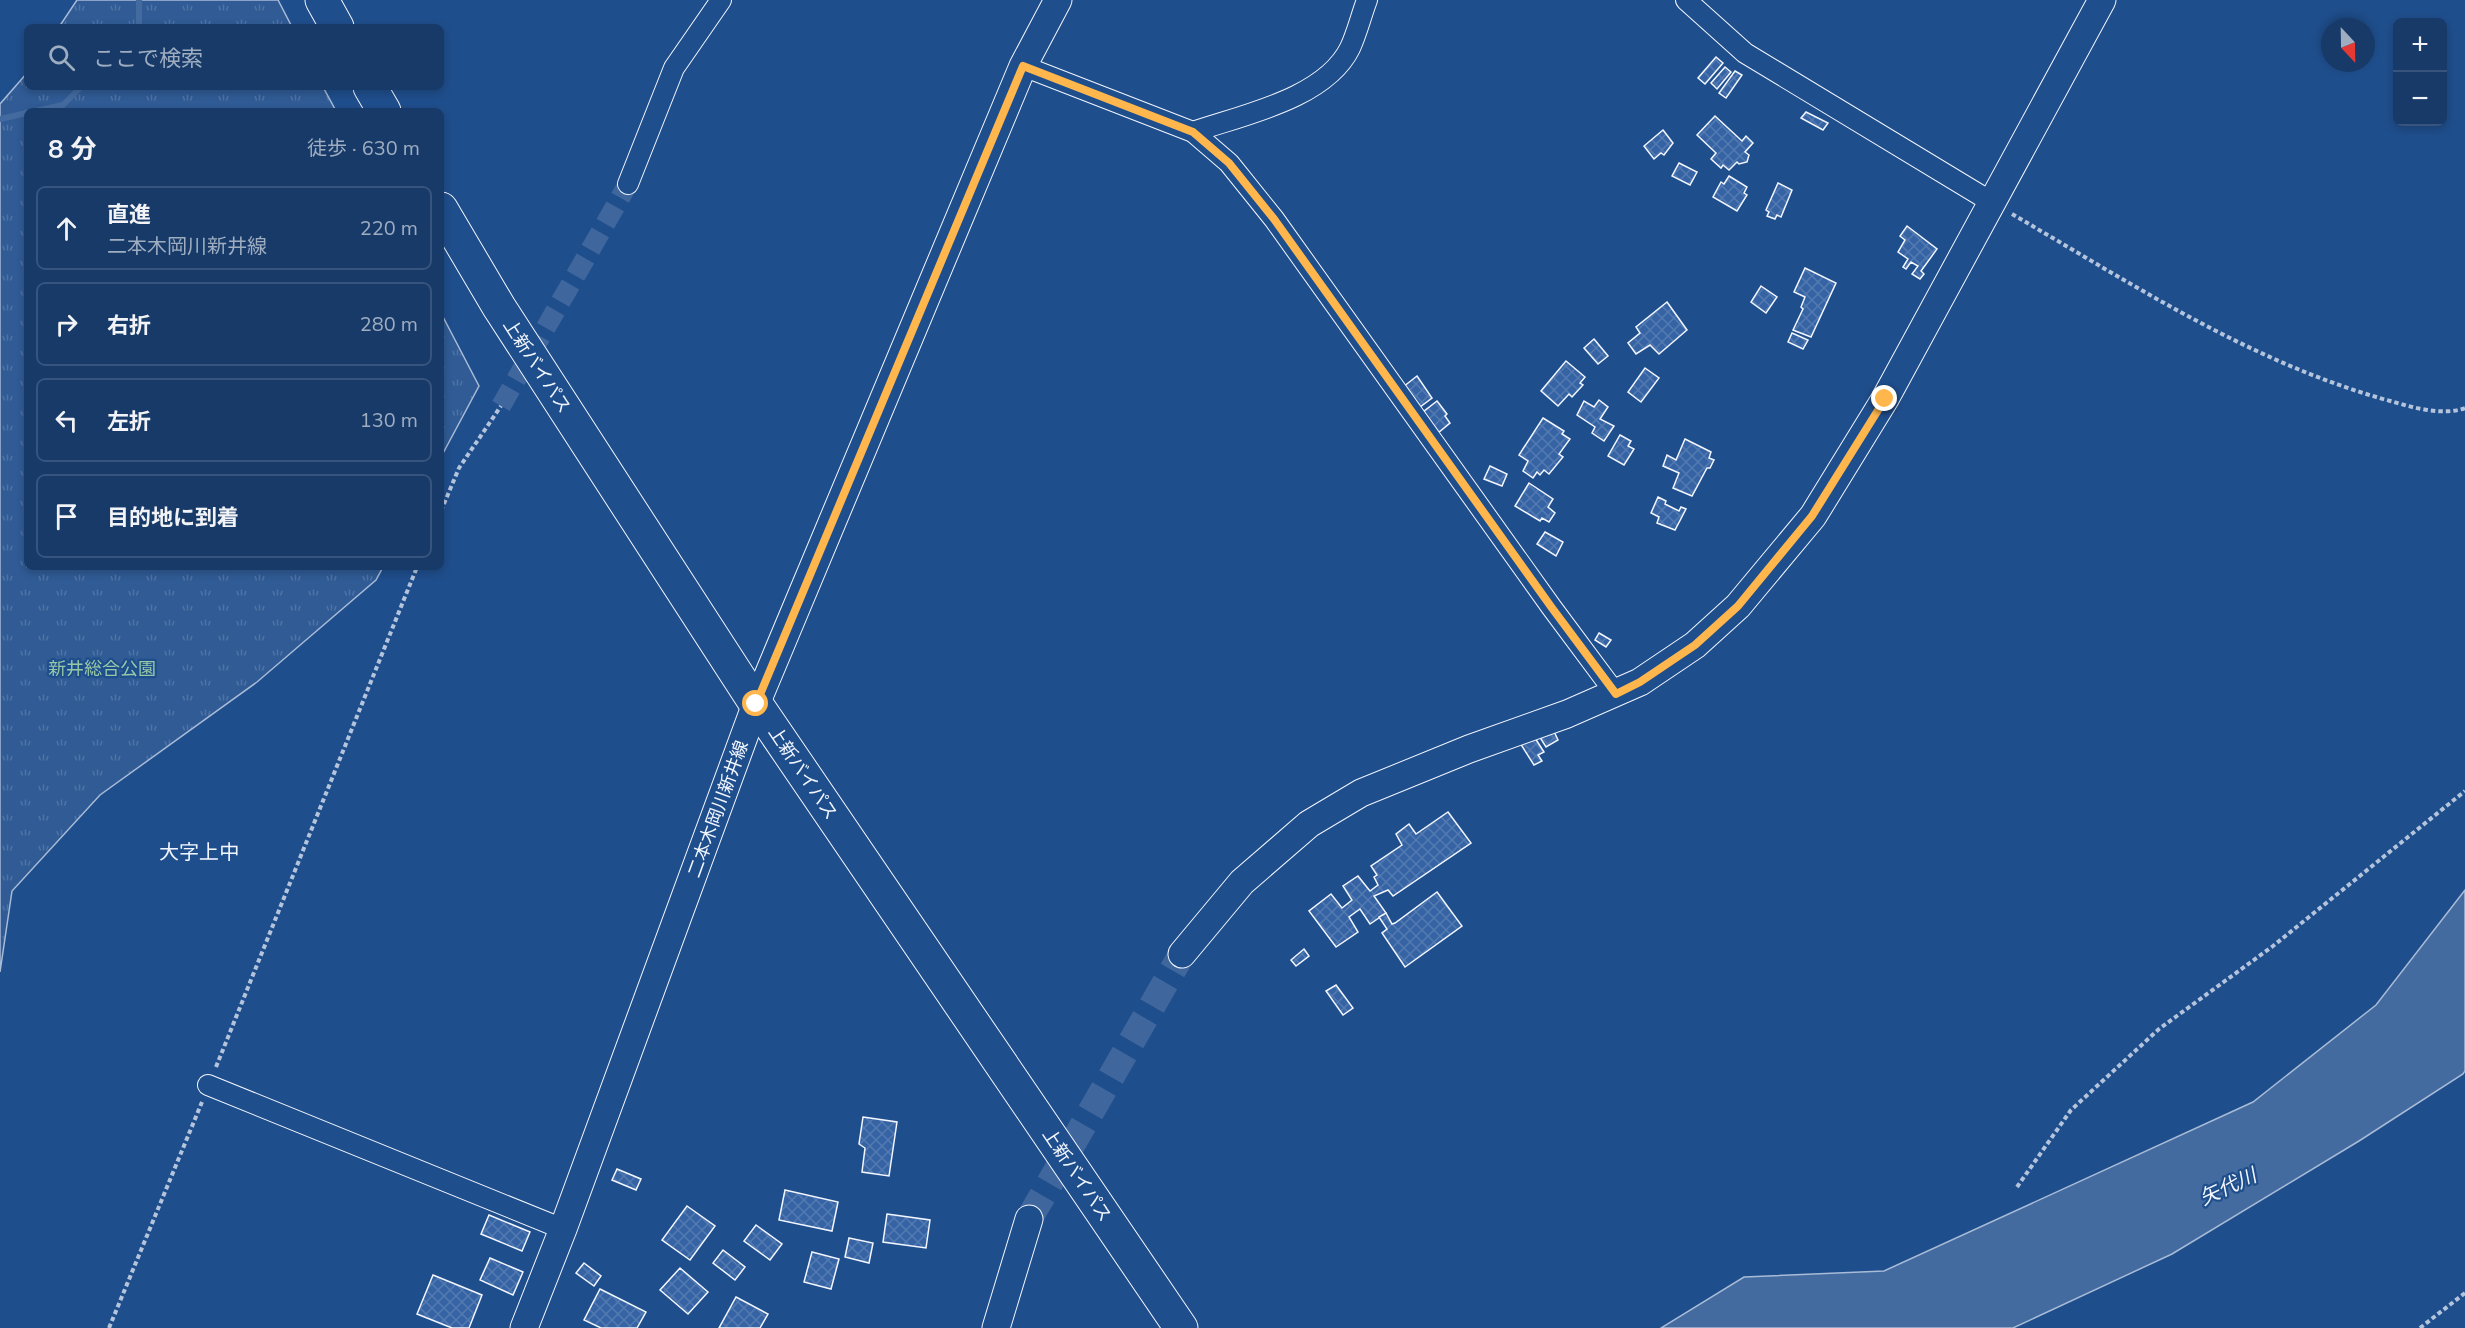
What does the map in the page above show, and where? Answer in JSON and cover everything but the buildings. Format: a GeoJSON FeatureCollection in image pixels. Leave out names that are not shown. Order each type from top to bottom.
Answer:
{"type":"FeatureCollection","features":[{"type":"Feature","properties":{"kind":"highway"},"geometry":{"type":"LineString","coordinates":[[322,0],[335,24]]}},
{"type":"Feature","properties":{"kind":"highway"},"geometry":{"type":"LineString","coordinates":[[372,90],[382,108]]}},
{"type":"Feature","properties":{"kind":"highway","name":"上新バイパス"},"geometry":{"type":"LineString","coordinates":[[444,213],[499,307],[756,704],[1181,1328]]}},
{"type":"Feature","properties":{"kind":"street"},"geometry":{"type":"LineString","coordinates":[[628,184],[675,68],[721,0]]}},
{"type":"Feature","properties":{"kind":"street","name":"二本木岡川新井線"},"geometry":{"type":"LineString","coordinates":[[524,1328],[756,704],[1023,66],[1058,0]]}},
{"type":"Feature","properties":{"kind":"street"},"geometry":{"type":"LineString","coordinates":[[1193,132],[1299,95],[1334,70],[1349,49],[1367,0]]}},
{"type":"Feature","properties":{"kind":"street"},"geometry":{"type":"LineString","coordinates":[[1686,0],[1745,53],[1993,203]]}},
{"type":"Feature","properties":{"kind":"street"},"geometry":{"type":"LineString","coordinates":[[1182,954],[1242,882],[1309,824],[1361,793],[1616,694],[1640,682],[1695,645],[1738,606],[1812,516],[1885,399],[1983,215],[1993,203],[2102,0]]}},
{"type":"Feature","properties":{"kind":"street"},"geometry":{"type":"LineString","coordinates":[[1023,66],[1193,132],[1229,163],[1274,219],[1616,694]]}},
{"type":"Feature","properties":{"kind":"street"},"geometry":{"type":"LineString","coordinates":[[208,1085],[563,1228]]}},
{"type":"Feature","properties":{"kind":"street"},"geometry":{"type":"LineString","coordinates":[[996,1328],[1029,1219]]}},
{"type":"Feature","properties":{"kind":"path"},"geometry":{"type":"LineString","coordinates":[[1993,203],[2197,321],[2280,363],[2368,395],[2416,408],[2458,411],[2465,408]]}},
{"type":"Feature","properties":{"kind":"path"},"geometry":{"type":"LineString","coordinates":[[444,504],[459,468],[501,406]]}},
{"type":"Feature","properties":{"kind":"path"},"geometry":{"type":"LineString","coordinates":[[110,1328],[416,570]]}},
{"type":"Feature","properties":{"kind":"path"},"geometry":{"type":"LineString","coordinates":[[2017,1187],[2071,1110],[2159,1029],[2273,946],[2465,791]]}},
{"type":"Feature","properties":{"kind":"path"},"geometry":{"type":"LineString","coordinates":[[2420,1328],[2465,1293]]}},
{"type":"Feature","properties":{"kind":"green space"},"geometry":{"type":"Polygon","coordinates":[[[77,0],[278,0],[290,24],[61,24],[77,0]]]}},
{"type":"Feature","properties":{"kind":"green space","name":"新井総合公園"},"geometry":{"type":"Polygon","coordinates":[[[24,76],[24,90],[325,90],[334,108],[24,108],[24,570],[381,570],[376,580],[257,682],[100,795],[12,891],[0,972],[0,104],[24,76]]]}},
{"type":"Feature","properties":{"kind":"green space"},"geometry":{"type":"Polygon","coordinates":[[[444,319],[479,386],[444,451],[444,319]]]}},
{"type":"Feature","properties":{"kind":"water","name":"矢代川"},"geometry":{"type":"Polygon","coordinates":[[[2465,890],[2465,1071],[2463,1074],[2359,1141],[2172,1254],[2013,1328],[1661,1328],[1744,1277],[1884,1271],[2253,1102],[2376,1005],[2465,890]]]}},
{"type":"Feature","properties":{"kind":"waterway"},"geometry":{"type":"LineString","coordinates":[[139,0],[139,24]]}},
{"type":"Feature","properties":{"kind":"waterway"},"geometry":{"type":"LineString","coordinates":[[50,108],[63,105],[78,90]]}},
{"type":"Feature","properties":{"kind":"waterway"},"geometry":{"type":"LineString","coordinates":[[0,119],[24,114]]}},
{"type":"Feature","properties":{"kind":"tunnel"},"geometry":{"type":"LineString","coordinates":[[501,406],[628,184]]}},
{"type":"Feature","properties":{"kind":"tunnel"},"geometry":{"type":"LineString","coordinates":[[1029,1219],[1182,954]]}},
{"type":"Feature","properties":{"kind":"district","name":"大字上中"},"geometry":{"type":"Point","coordinates":[199,852]}},
{"type":"Feature","properties":{"kind":"route"},"geometry":{"type":"LineString","coordinates":[[756,704],[1023,66],[1193,132],[1229,163],[1274,219],[1616,694],[1640,682],[1695,645],[1738,606],[1812,516],[1885,399]]}}]}
